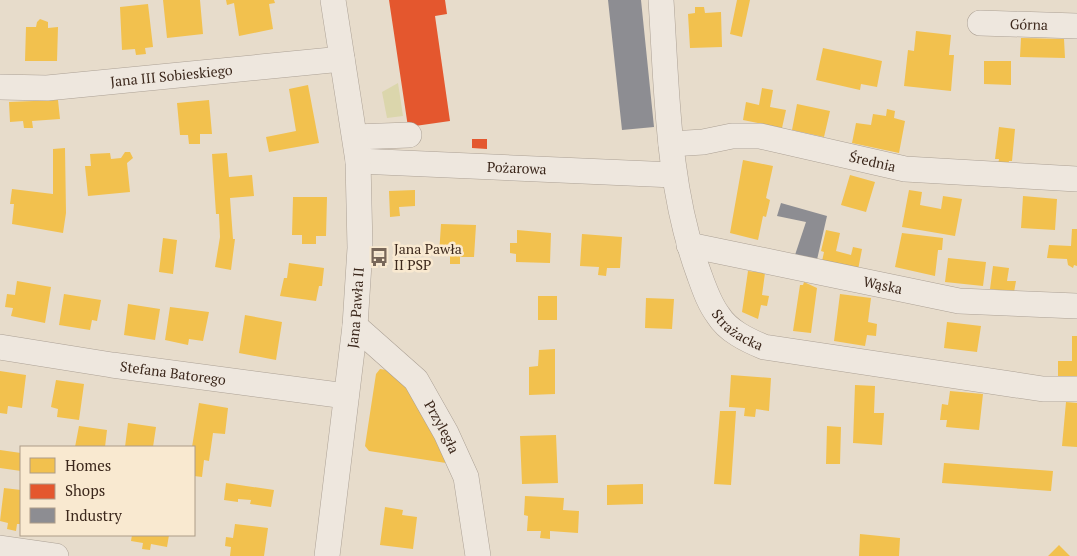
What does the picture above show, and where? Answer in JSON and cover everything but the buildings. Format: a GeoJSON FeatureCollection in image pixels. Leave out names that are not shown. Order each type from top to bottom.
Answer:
{"type":"FeatureCollection","features":[{"type":"Feature","properties":{"kind":"street","name":"Jana Pawła II"},"geometry":{"type":"LineString","coordinates":[[327,556],[355,326],[360,248],[358,161],[333,0]]}},
{"type":"Feature","properties":{"kind":"street","name":"Strażacka"},"geometry":{"type":"LineString","coordinates":[[660,0],[674,175],[689,245],[708,298],[718,316],[748,340],[764,347],[1043,389],[1077,389]]}},
{"type":"Feature","properties":{"kind":"street","name":"Górna"},"geometry":{"type":"LineString","coordinates":[[980,23],[1077,26]]}},
{"type":"Feature","properties":{"kind":"street","name":"Jana III Sobieskiego"},"geometry":{"type":"LineString","coordinates":[[0,87],[47,88],[342,59]]}},
{"type":"Feature","properties":{"kind":"street"},"geometry":{"type":"LineString","coordinates":[[354,137],[409,135]]}},
{"type":"Feature","properties":{"kind":"street","name":"Średnia"},"geometry":{"type":"LineString","coordinates":[[671,144],[703,142],[732,136],[760,136],[905,168],[1077,179]]}},
{"type":"Feature","properties":{"kind":"street","name":"Pożarowa"},"geometry":{"type":"LineString","coordinates":[[358,161],[674,175]]}},
{"type":"Feature","properties":{"kind":"street","name":"Wąska"},"geometry":{"type":"LineString","coordinates":[[689,245],[958,301],[1077,306]]}},
{"type":"Feature","properties":{"kind":"street","name":"Przyległa"},"geometry":{"type":"LineString","coordinates":[[355,326],[416,380],[446,433],[466,477],[478,556]]}},
{"type":"Feature","properties":{"kind":"street","name":"Stefana Batorego"},"geometry":{"type":"LineString","coordinates":[[0,347],[112,365],[346,396]]}},
{"type":"Feature","properties":{"kind":"street"},"geometry":{"type":"LineString","coordinates":[[0,548],[56,556]]}},
{"type":"Feature","properties":{"kind":"shaded area"},"geometry":{"type":"Polygon","coordinates":[[[398,83],[403,116],[387,118],[382,92],[398,83]]]}},
{"type":"Feature","properties":{"kind":"place","name":"Jana Pawła II PSP"},"geometry":{"type":"Point","coordinates":[379,257]}}]}
